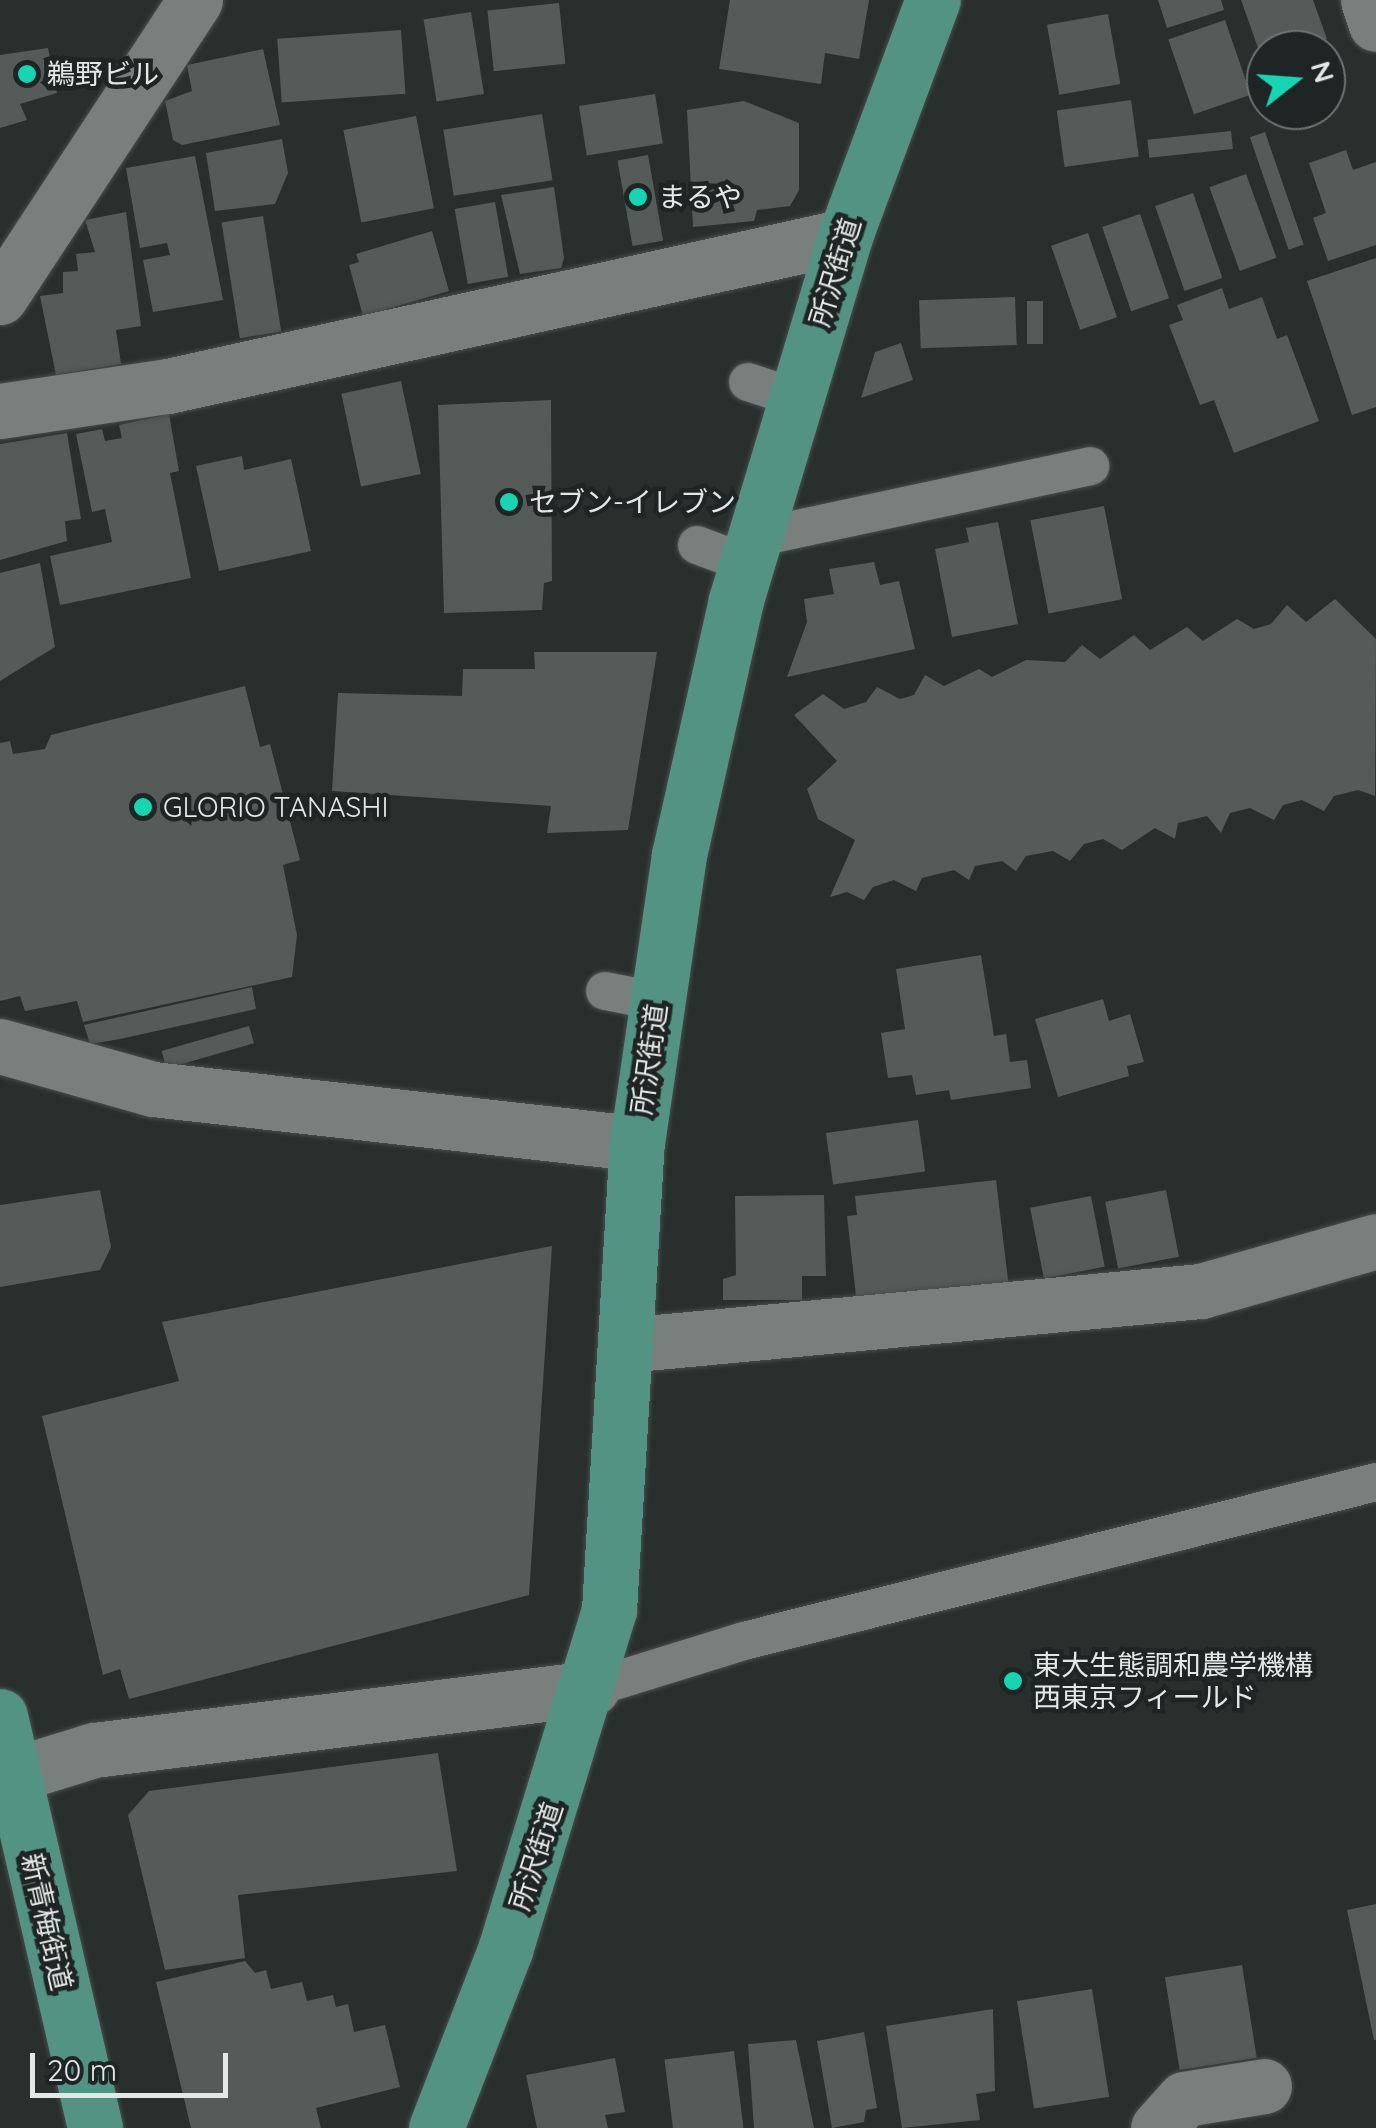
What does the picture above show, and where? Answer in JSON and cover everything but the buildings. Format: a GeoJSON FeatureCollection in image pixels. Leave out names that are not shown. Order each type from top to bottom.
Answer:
{"type":"FeatureCollection","features":[{"type":"Feature","properties":{"kind":"main road","name":"所沢街道"},"geometry":{"type":"LineString","coordinates":[[436,2128],[592,1688],[610,1610],[637,1143],[631,996],[679,855],[751,551],[773,390],[845,236],[932,0]]}},
{"type":"Feature","properties":{"kind":"main road","name":"新青梅街道"},"geometry":{"type":"LineString","coordinates":[[0,1716],[96,2128]]}},
{"type":"Feature","properties":{"kind":"street"},"geometry":{"type":"LineString","coordinates":[[1368,0],[1376,24]]}},
{"type":"Feature","properties":{"kind":"street"},"geometry":{"type":"LineString","coordinates":[[0,297],[179,8]]}},
{"type":"Feature","properties":{"kind":"street"},"geometry":{"type":"LineString","coordinates":[[0,411],[168,386],[674,285],[845,236]]}},
{"type":"Feature","properties":{"kind":"street"},"geometry":{"type":"LineString","coordinates":[[28,1062],[153,1089],[224,1111],[302,1090],[359,1130],[637,1143]]}},
{"type":"Feature","properties":{"kind":"street"},"geometry":{"type":"LineString","coordinates":[[625,1345],[1201,1291],[1376,1241]]}},
{"type":"Feature","properties":{"kind":"street"},"geometry":{"type":"LineString","coordinates":[[13,1776],[94,1750],[592,1688]]}},
{"type":"Feature","properties":{"kind":"street"},"geometry":{"type":"LineString","coordinates":[[1158,2128],[1184,2099],[1264,2086]]}},
{"type":"Feature","properties":{"kind":"lane"},"geometry":{"type":"LineString","coordinates":[[697,546],[751,551],[1090,466]]}},
{"type":"Feature","properties":{"kind":"lane"},"geometry":{"type":"LineString","coordinates":[[592,1688],[744,1641],[1376,1482]]}},
{"type":"Feature","properties":{"kind":"place","name":"鵜野ビル"},"geometry":{"type":"Point","coordinates":[27,74]}},
{"type":"Feature","properties":{"kind":"place","name":"まるや"},"geometry":{"type":"Point","coordinates":[638,197]}},
{"type":"Feature","properties":{"kind":"place","name":"セブン-イレブン"},"geometry":{"type":"Point","coordinates":[509,502]}},
{"type":"Feature","properties":{"kind":"place","name":"GLORIO TANASHI"},"geometry":{"type":"Point","coordinates":[143,807]}},
{"type":"Feature","properties":{"kind":"place","name":"東大生態調和農学機構 西東京フィールド"},"geometry":{"type":"Point","coordinates":[1013,1681]}}]}
